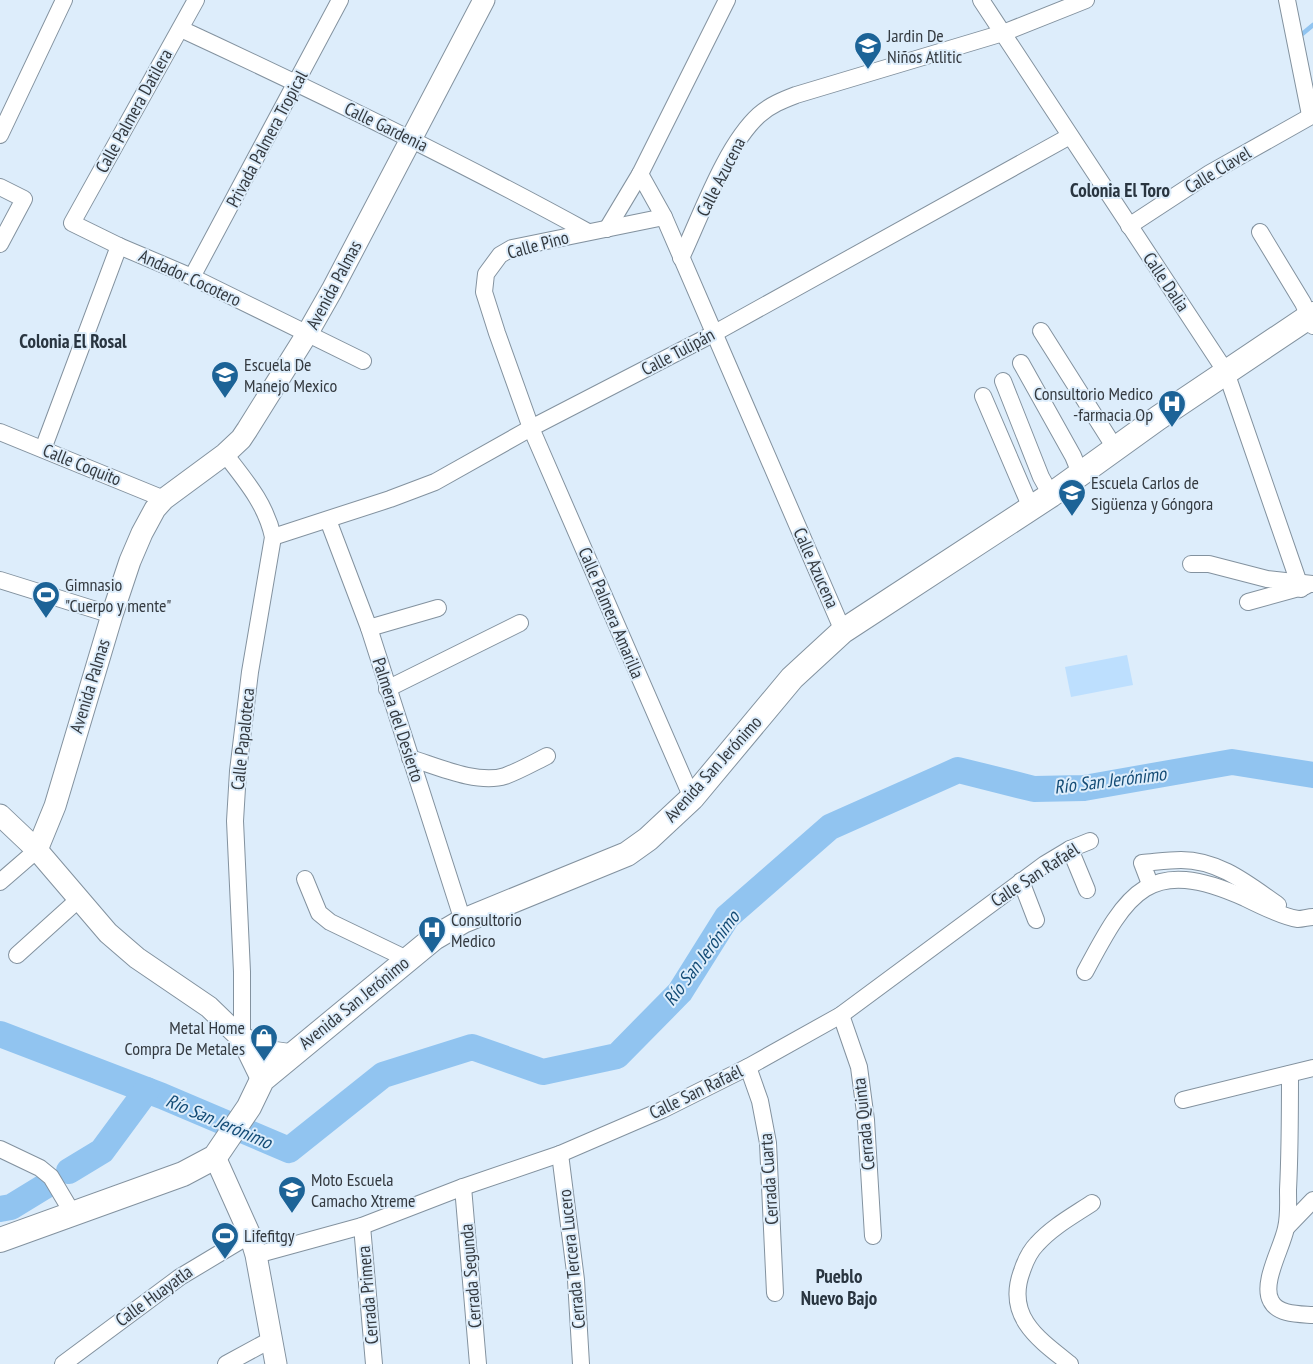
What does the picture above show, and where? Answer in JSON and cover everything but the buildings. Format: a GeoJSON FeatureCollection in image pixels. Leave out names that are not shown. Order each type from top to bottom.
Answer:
{"type":"FeatureCollection","features":[{"type":"Feature","properties":{"kind":"main road","name":"Avenida San Jerónimo"},"geometry":{"type":"LineString","coordinates":[[0,1240],[183,1174],[220,1151],[249,1107],[262,1080],[434,938],[463,921],[627,854],[648,839],[692,798],[792,678],[843,631],[1051,495],[1115,448],[1226,372],[1312,319]]}},
{"type":"Feature","properties":{"kind":"main road"},"geometry":{"type":"LineString","coordinates":[[242,1039],[268,1053],[289,1056]]}},
{"type":"Feature","properties":{"kind":"street"},"geometry":{"type":"LineString","coordinates":[[0,135],[64,0]]}},
{"type":"Feature","properties":{"kind":"street","name":"Calle Palmera Datilera"},"geometry":{"type":"LineString","coordinates":[[72,222],[196,0]]}},
{"type":"Feature","properties":{"kind":"street","name":"Privada Palmera Tropical"},"geometry":{"type":"LineString","coordinates":[[192,277],[340,0]]}},
{"type":"Feature","properties":{"kind":"street","name":"Avenida Palmas"},"geometry":{"type":"LineString","coordinates":[[37,850],[54,806],[112,615],[139,540],[155,509],[164,499],[241,440],[308,334],[484,0]]}},
{"type":"Feature","properties":{"kind":"street"},"geometry":{"type":"LineString","coordinates":[[606,229],[640,174],[727,0]]}},
{"type":"Feature","properties":{"kind":"street","name":"Calle Dalia"},"geometry":{"type":"LineString","coordinates":[[981,0],[1226,372],[1304,585]]}},
{"type":"Feature","properties":{"kind":"street","name":"Calle Azucena"},"geometry":{"type":"LineString","coordinates":[[680,258],[729,156],[744,132],[760,115],[776,103],[796,95],[1003,33],[1086,0]]}},
{"type":"Feature","properties":{"kind":"street"},"geometry":{"type":"LineString","coordinates":[[1287,0],[1311,115]]}},
{"type":"Feature","properties":{"kind":"street","name":"Calle Gardenia"},"geometry":{"type":"LineString","coordinates":[[181,29],[297,83],[490,178],[588,232]]}},
{"type":"Feature","properties":{"kind":"street","name":"Calle Clavel"},"geometry":{"type":"LineString","coordinates":[[1129,226],[1210,173],[1311,115]]}},
{"type":"Feature","properties":{"kind":"street","name":"Calle Tulipán"},"geometry":{"type":"LineString","coordinates":[[273,537],[328,520],[435,482],[531,428],[713,334],[1070,136]]}},
{"type":"Feature","properties":{"kind":"street","name":"Calle Azucena"},"geometry":{"type":"LineString","coordinates":[[640,174],[664,217],[680,258],[843,631]]}},
{"type":"Feature","properties":{"kind":"street"},"geometry":{"type":"LineString","coordinates":[[0,187],[24,199],[0,244]]}},
{"type":"Feature","properties":{"kind":"street"},"geometry":{"type":"LineString","coordinates":[[606,229],[664,217]]}},
{"type":"Feature","properties":{"kind":"street","name":"Andador Cocotero"},"geometry":{"type":"LineString","coordinates":[[72,222],[119,246],[192,277],[363,361]]}},
{"type":"Feature","properties":{"kind":"street","name":"Calle Pino"},"geometry":{"type":"LineString","coordinates":[[531,428],[484,292],[486,274],[500,255],[512,248],[606,229]]}},
{"type":"Feature","properties":{"kind":"street"},"geometry":{"type":"LineString","coordinates":[[1260,232],[1312,319]]}},
{"type":"Feature","properties":{"kind":"street"},"geometry":{"type":"LineString","coordinates":[[44,449],[119,246]]}},
{"type":"Feature","properties":{"kind":"street"},"geometry":{"type":"LineString","coordinates":[[1041,331],[1115,448]]}},
{"type":"Feature","properties":{"kind":"street"},"geometry":{"type":"LineString","coordinates":[[1021,363],[1073,456],[1080,473]]}},
{"type":"Feature","properties":{"kind":"street"},"geometry":{"type":"LineString","coordinates":[[1003,381],[1041,477],[1051,495]]}},
{"type":"Feature","properties":{"kind":"street"},"geometry":{"type":"LineString","coordinates":[[983,396],[1031,508]]}},
{"type":"Feature","properties":{"kind":"street","name":"Calle Palmera Amarilla"},"geometry":{"type":"LineString","coordinates":[[531,428],[692,798]]}},
{"type":"Feature","properties":{"kind":"street","name":"Calle Coquito"},"geometry":{"type":"LineString","coordinates":[[0,432],[164,499]]}},
{"type":"Feature","properties":{"kind":"street","name":"Calle Papaloteca"},"geometry":{"type":"LineString","coordinates":[[225,454],[260,501],[269,519],[273,537],[250,672],[238,771],[235,822],[242,1039]]}},
{"type":"Feature","properties":{"kind":"street","name":"Palmera del Desierto"},"geometry":{"type":"LineString","coordinates":[[328,520],[369,628],[463,921]]}},
{"type":"Feature","properties":{"kind":"street"},"geometry":{"type":"LineString","coordinates":[[1191,564],[1221,566],[1249,576],[1304,585]]}},
{"type":"Feature","properties":{"kind":"street"},"geometry":{"type":"LineString","coordinates":[[0,580],[112,615]]}},
{"type":"Feature","properties":{"kind":"street"},"geometry":{"type":"LineString","coordinates":[[1248,602],[1304,585]]}},
{"type":"Feature","properties":{"kind":"street"},"geometry":{"type":"LineString","coordinates":[[369,628],[438,608]]}},
{"type":"Feature","properties":{"kind":"street"},"geometry":{"type":"LineString","coordinates":[[387,689],[520,623]]}},
{"type":"Feature","properties":{"kind":"street"},"geometry":{"type":"LineString","coordinates":[[410,758],[473,777],[494,779],[505,776],[547,756]]}},
{"type":"Feature","properties":{"kind":"street"},"geometry":{"type":"LineString","coordinates":[[0,815],[37,850],[108,933],[137,958],[209,1007],[242,1039],[262,1080]]}},
{"type":"Feature","properties":{"kind":"street","name":"Calle San Rafaél"},"geometry":{"type":"LineString","coordinates":[[256,1255],[362,1226],[463,1187],[560,1154],[662,1110],[748,1067],[841,1015],[1021,881],[1070,848],[1090,841]]}},
{"type":"Feature","properties":{"kind":"street"},"geometry":{"type":"LineString","coordinates":[[1070,848],[1088,890]]}},
{"type":"Feature","properties":{"kind":"street"},"geometry":{"type":"LineString","coordinates":[[0,882],[37,850]]}},
{"type":"Feature","properties":{"kind":"street"},"geometry":{"type":"LineString","coordinates":[[1150,884],[1142,863],[1181,860],[1210,864],[1227,871],[1305,918]]}},
{"type":"Feature","properties":{"kind":"street"},"geometry":{"type":"LineString","coordinates":[[305,879],[319,913],[330,922],[407,959]]}},
{"type":"Feature","properties":{"kind":"street"},"geometry":{"type":"LineString","coordinates":[[1084,972],[1109,928],[1135,896],[1150,884],[1168,879],[1189,880],[1305,918]]}},
{"type":"Feature","properties":{"kind":"street"},"geometry":{"type":"LineString","coordinates":[[1021,881],[1036,920]]}},
{"type":"Feature","properties":{"kind":"street"},"geometry":{"type":"LineString","coordinates":[[17,955],[78,900]]}},
{"type":"Feature","properties":{"kind":"street","name":"Cerrada Quinta"},"geometry":{"type":"LineString","coordinates":[[841,1015],[858,1067],[864,1102],[873,1236]]}},
{"type":"Feature","properties":{"kind":"street","name":"Cerrada Cuarta"},"geometry":{"type":"LineString","coordinates":[[748,1067],[760,1101],[768,1143],[775,1294]]}},
{"type":"Feature","properties":{"kind":"street"},"geometry":{"type":"LineString","coordinates":[[1183,1100],[1313,1068]]}},
{"type":"Feature","properties":{"kind":"street"},"geometry":{"type":"LineString","coordinates":[[1290,1074],[1291,1144],[1287,1227],[1267,1292],[1272,1303],[1279,1309],[1292,1313],[1313,1315]]}},
{"type":"Feature","properties":{"kind":"street"},"geometry":{"type":"LineString","coordinates":[[0,1149],[40,1168],[51,1177],[73,1214]]}},
{"type":"Feature","properties":{"kind":"street"},"geometry":{"type":"LineString","coordinates":[[220,1151],[256,1255],[276,1364]]}},
{"type":"Feature","properties":{"kind":"street","name":"Cerrada Tercera Lucero"},"geometry":{"type":"LineString","coordinates":[[560,1154],[576,1280],[582,1364]]}},
{"type":"Feature","properties":{"kind":"street","name":"Cerrada Segunda"},"geometry":{"type":"LineString","coordinates":[[463,1187],[478,1364]]}},
{"type":"Feature","properties":{"kind":"street"},"geometry":{"type":"LineString","coordinates":[[1287,1227],[1313,1200]]}},
{"type":"Feature","properties":{"kind":"street"},"geometry":{"type":"LineString","coordinates":[[1070,1364],[1041,1342],[1024,1322],[1018,1305],[1018,1280],[1035,1245],[1047,1234],[1092,1203]]}},
{"type":"Feature","properties":{"kind":"street","name":"Cerrada Primera"},"geometry":{"type":"LineString","coordinates":[[362,1226],[374,1364]]}},
{"type":"Feature","properties":{"kind":"street","name":"Calle Huayatla"},"geometry":{"type":"LineString","coordinates":[[63,1364],[180,1277],[250,1234]]}},
{"type":"Feature","properties":{"kind":"street"},"geometry":{"type":"LineString","coordinates":[[226,1364],[272,1339]]}},
{"type":"Feature","properties":{"kind":"shaded area"},"geometry":{"type":"Polygon","coordinates":[[[1127,655],[1133,685],[1071,697],[1065,667],[1127,655]]]}},
{"type":"Feature","properties":{"kind":"waterway"},"geometry":{"type":"LineString","coordinates":[[1301,35],[1313,25]]}},
{"type":"Feature","properties":{"kind":"waterway","name":"Río San Jerónimo"},"geometry":{"type":"LineString","coordinates":[[0,1034],[162,1096],[289,1150],[383,1075],[472,1047],[543,1072],[617,1056],[680,992],[727,917],[830,827],[958,770],[1034,789],[1084,788],[1232,762],[1313,775]]}},
{"type":"Feature","properties":{"kind":"waterway"},"geometry":{"type":"LineString","coordinates":[[69,1171],[102,1151],[147,1090]]}},
{"type":"Feature","properties":{"kind":"waterway"},"geometry":{"type":"LineString","coordinates":[[0,1209],[11,1207],[47,1185]]}},
{"type":"Feature","properties":{"kind":"place","name":"Jardin De Niños Atlitic"},"geometry":{"type":"Point","coordinates":[868,70]}},
{"type":"Feature","properties":{"kind":"place","name":"Escuela De Manejo Mexico"},"geometry":{"type":"Point","coordinates":[225,399]}},
{"type":"Feature","properties":{"kind":"place","name":"Consultorio Medico -farmacia Op"},"geometry":{"type":"Point","coordinates":[1172,428]}},
{"type":"Feature","properties":{"kind":"place","name":"Escuela Carlos de Sigüenza y Góngora"},"geometry":{"type":"Point","coordinates":[1072,517]}},
{"type":"Feature","properties":{"kind":"place","name":"Gimnasio \"Cuerpo y mente\""},"geometry":{"type":"Point","coordinates":[46,619]}},
{"type":"Feature","properties":{"kind":"place","name":"Consultorio Medico"},"geometry":{"type":"Point","coordinates":[432,954]}},
{"type":"Feature","properties":{"kind":"place","name":"Metal Home Compra De Metales"},"geometry":{"type":"Point","coordinates":[264,1062]}},
{"type":"Feature","properties":{"kind":"place","name":"Moto Escuela Camacho Xtreme"},"geometry":{"type":"Point","coordinates":[292,1214]}},
{"type":"Feature","properties":{"kind":"place","name":"Lifefitgy"},"geometry":{"type":"Point","coordinates":[225,1260]}},
{"type":"Feature","properties":{"kind":"district","name":"Colonia El Toro"},"geometry":{"type":"Point","coordinates":[1120,190]}},
{"type":"Feature","properties":{"kind":"district","name":"Colonia El Rosal"},"geometry":{"type":"Point","coordinates":[73,341]}},
{"type":"Feature","properties":{"kind":"district","name":"Pueblo Nuevo Bajo"},"geometry":{"type":"Point","coordinates":[839,1287]}}]}
